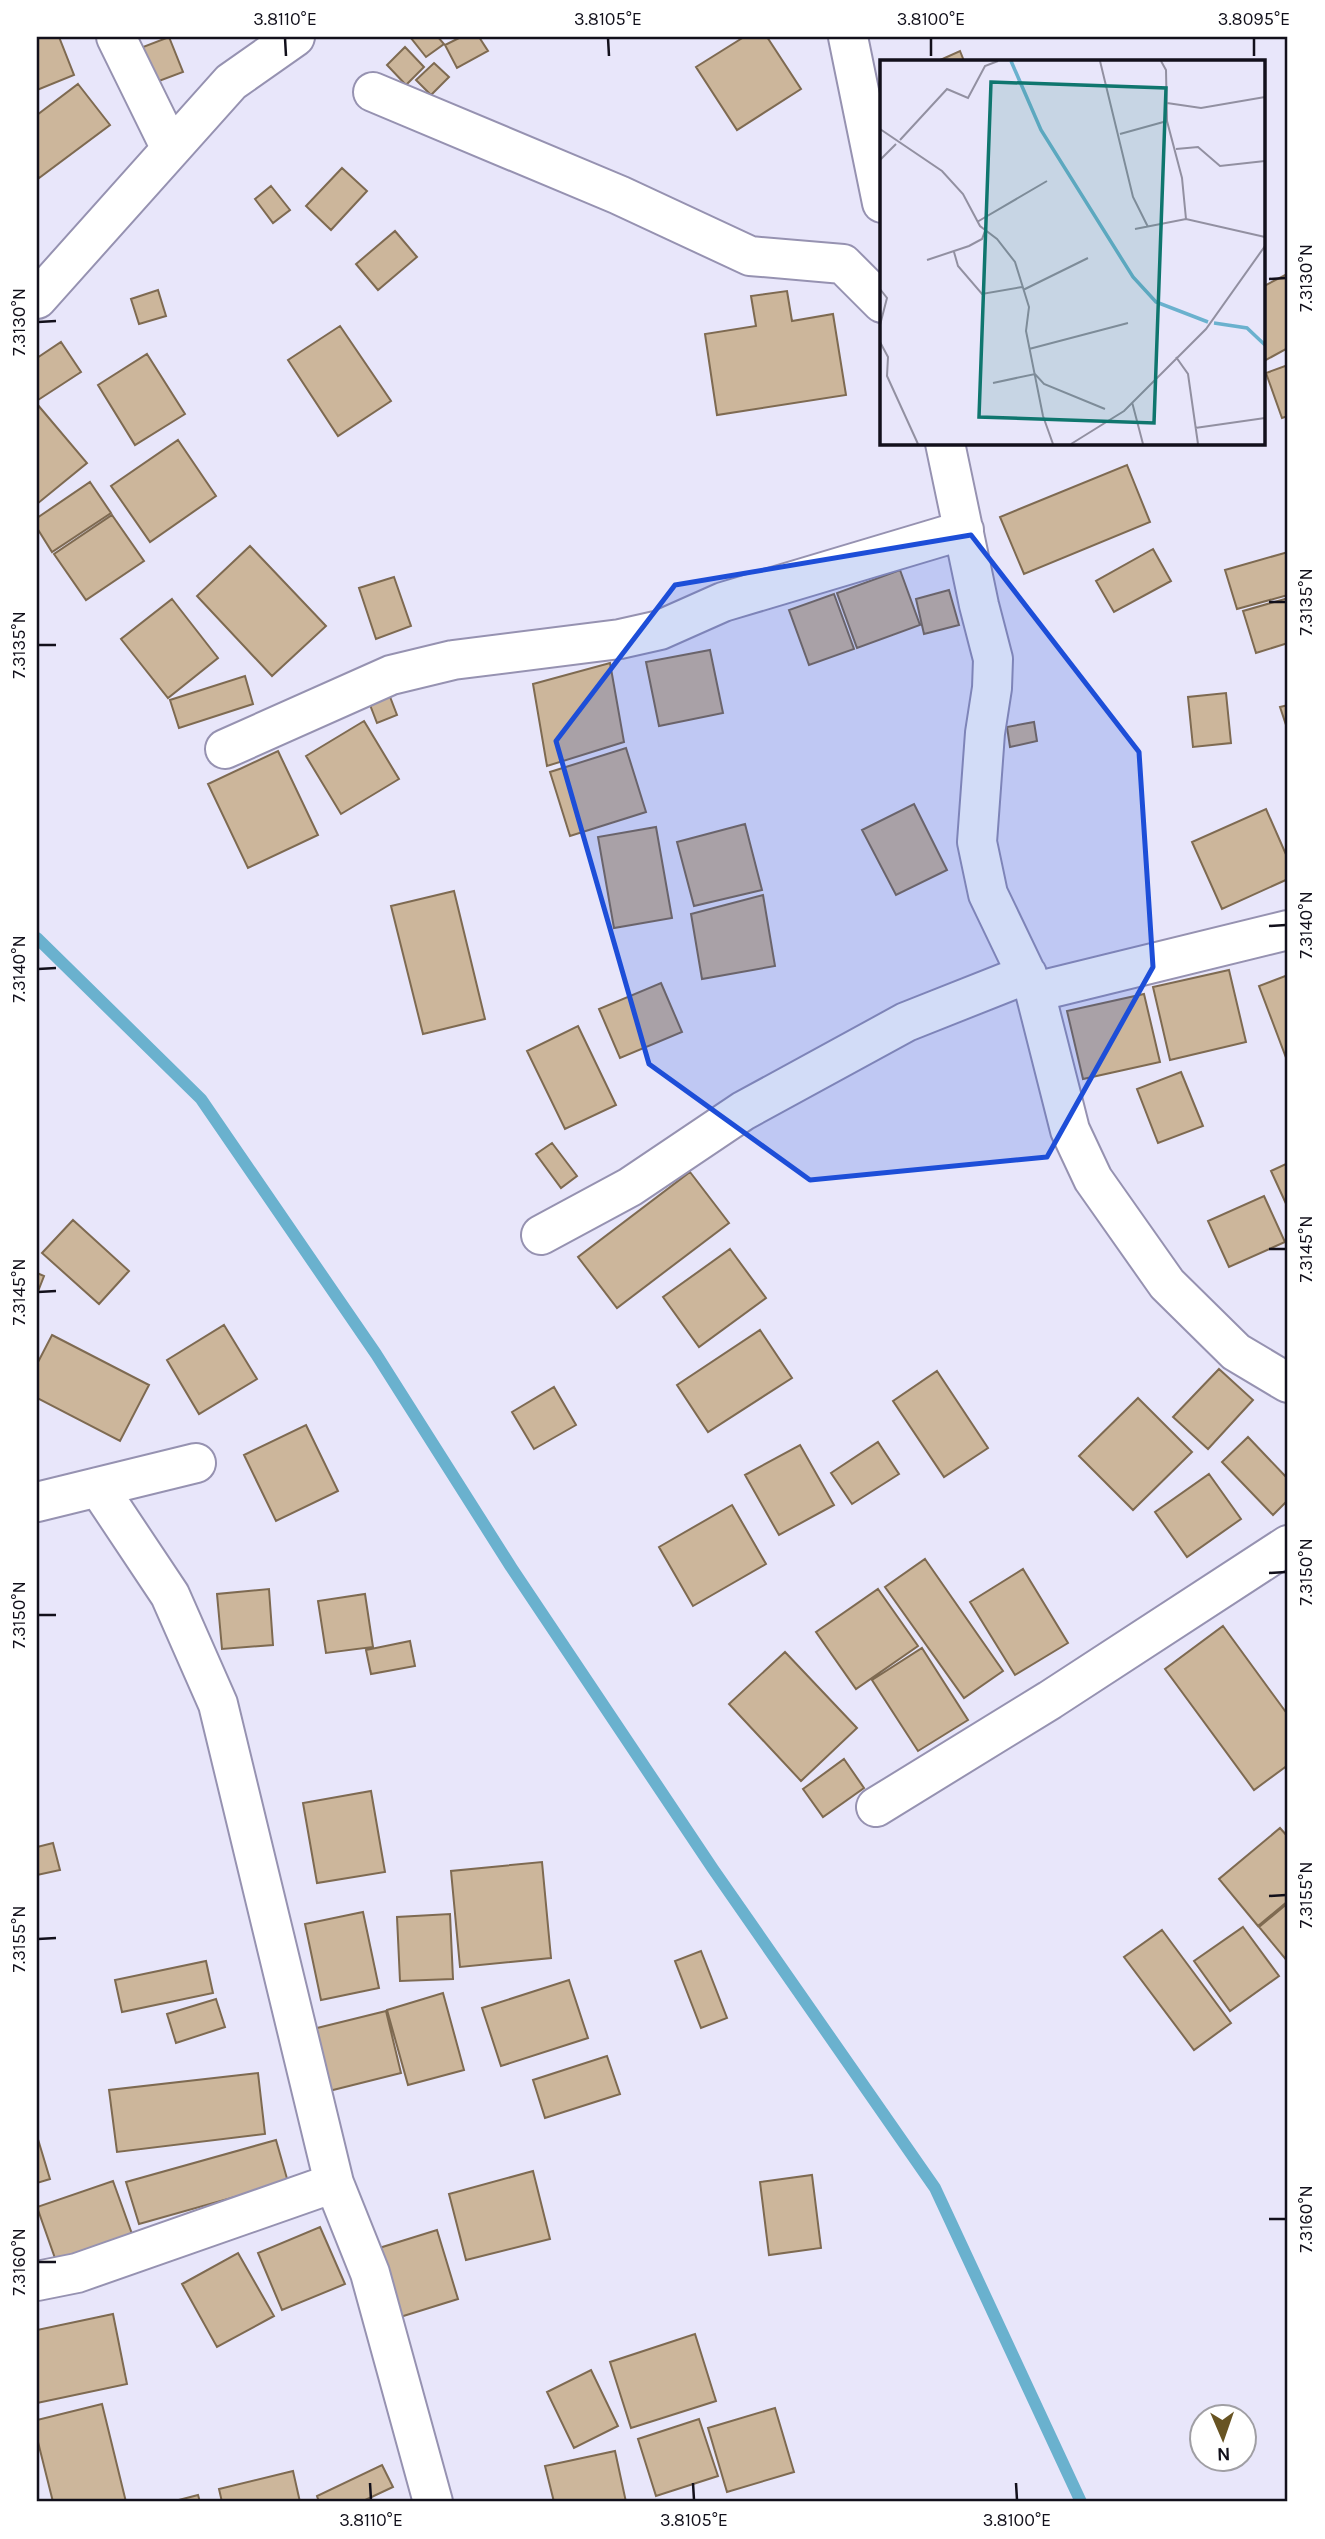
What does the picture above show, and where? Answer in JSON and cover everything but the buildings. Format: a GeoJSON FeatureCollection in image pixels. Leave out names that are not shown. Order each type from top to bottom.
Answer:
{"type":"FeatureCollection","features":[{"type":"Feature","properties":{"kind":"street"},"geometry":{"type":"LineString","coordinates":[[116,37],[171,149]]}},
{"type":"Feature","properties":{"kind":"street"},"geometry":{"type":"LineString","coordinates":[[37,299],[231,82],[295,37]]}},
{"type":"Feature","properties":{"kind":"street"},"geometry":{"type":"LineString","coordinates":[[848,37],[880,193]]}},
{"type":"Feature","properties":{"kind":"street"},"geometry":{"type":"LineString","coordinates":[[373,92],[619,195],[750,256],[843,264],[880,301]]}},
{"type":"Feature","properties":{"kind":"street"},"geometry":{"type":"LineString","coordinates":[[946,444],[979,605],[993,659],[977,842],[988,894],[1031,983],[1070,1130],[1093,1179],[1167,1284],[1236,1352],[1288,1383]]}},
{"type":"Feature","properties":{"kind":"street"},"geometry":{"type":"LineString","coordinates":[[225,749],[391,675],[453,660],[620,639],[660,630],[723,602],[964,530]]}},
{"type":"Feature","properties":{"kind":"street"},"geometry":{"type":"LineString","coordinates":[[541,1235],[630,1187],[743,1111],[906,1023],[1031,983],[1288,930]]}},
{"type":"Feature","properties":{"kind":"street"},"geometry":{"type":"LineString","coordinates":[[37,1502],[196,1462]]}},
{"type":"Feature","properties":{"kind":"street"},"geometry":{"type":"LineString","coordinates":[[98,1487],[170,1595],[218,1704],[334,2183],[370,2273],[433,2502]]}},
{"type":"Feature","properties":{"kind":"street"},"geometry":{"type":"LineString","coordinates":[[876,1807],[1050,1700],[1288,1545]]}},
{"type":"Feature","properties":{"kind":"street"},"geometry":{"type":"LineString","coordinates":[[37,2281],[77,2273],[334,2183]]}},
{"type":"Feature","properties":{"kind":"highlighted area"},"geometry":{"type":"Polygon","coordinates":[[[971,535],[1139,752],[1153,967],[1047,1157],[810,1180],[649,1064],[556,741],[675,585],[971,535]]]}},
{"type":"Feature","properties":{"kind":"waterway"},"geometry":{"type":"LineString","coordinates":[[37,938],[201,1099],[376,1354],[511,1567],[713,1869],[935,2188],[1081,2502]]}}]}
